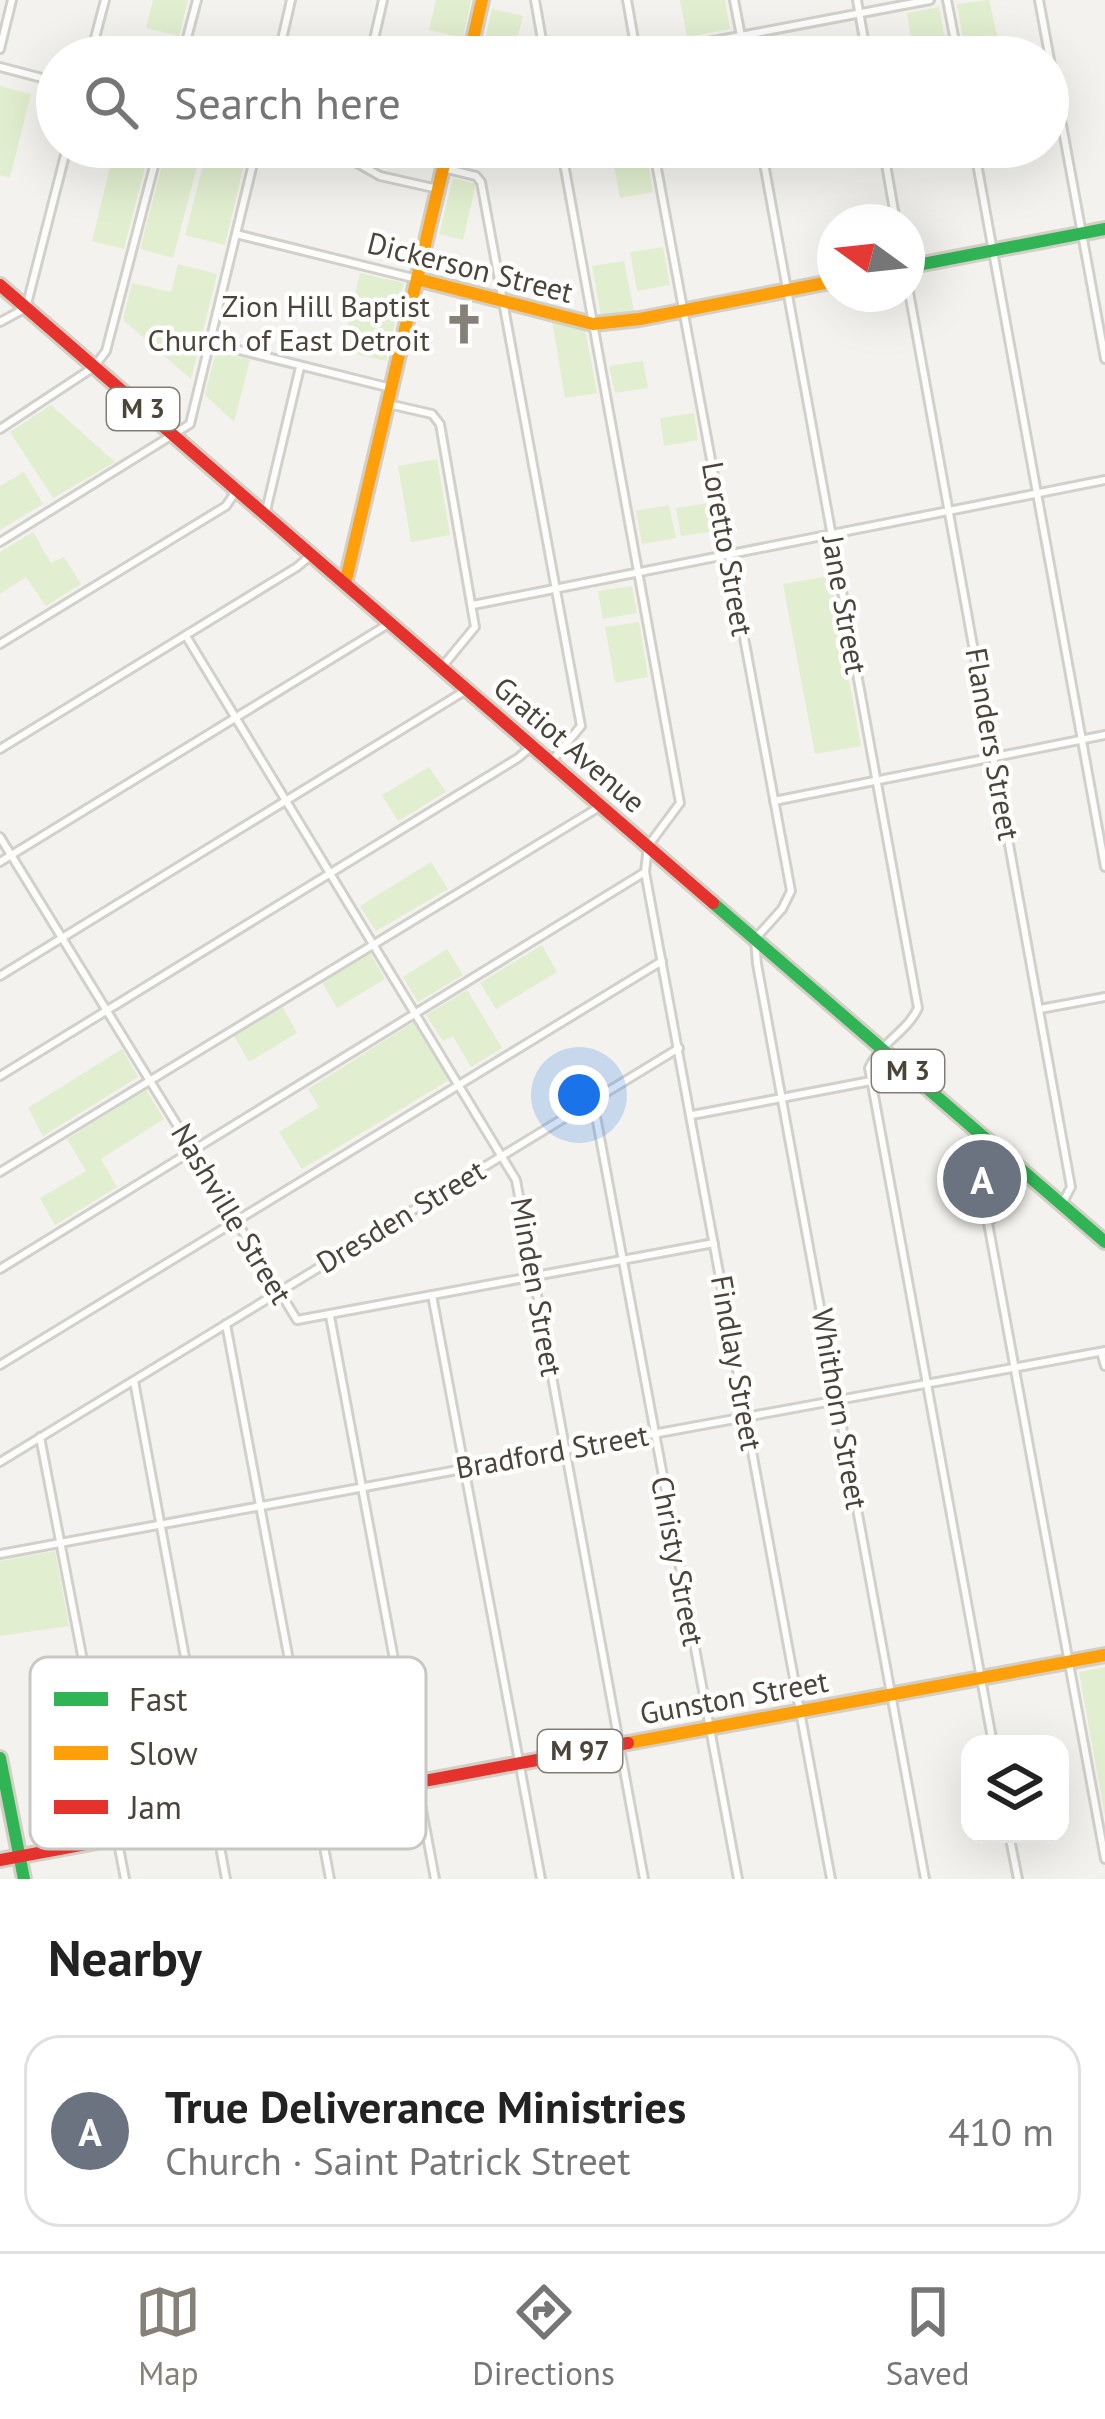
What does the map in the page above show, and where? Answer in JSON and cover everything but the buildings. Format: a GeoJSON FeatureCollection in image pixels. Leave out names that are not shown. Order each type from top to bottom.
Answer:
{"type":"FeatureCollection","features":[{"type":"Feature","properties":{"kind":"main road"},"geometry":{"type":"LineString","coordinates":[[474,36],[482,0]]}},
{"type":"Feature","properties":{"kind":"main road"},"geometry":{"type":"LineString","coordinates":[[345,584],[442,168]]}},
{"type":"Feature","properties":{"kind":"main road"},"geometry":{"type":"LineString","coordinates":[[925,263],[1105,229]]}},
{"type":"Feature","properties":{"kind":"main road","name":"Dickerson Street"},"geometry":{"type":"LineString","coordinates":[[417,278],[593,324],[817,284]]}},
{"type":"Feature","properties":{"kind":"main road","name":"Gratiot Avenue"},"geometry":{"type":"LineString","coordinates":[[0,285],[1105,1242]]}},
{"type":"Feature","properties":{"kind":"main road","name":"Gunston Street"},"geometry":{"type":"LineString","coordinates":[[426,1779],[1105,1655]]}},
{"type":"Feature","properties":{"kind":"main road"},"geometry":{"type":"LineString","coordinates":[[0,1758],[4,1802],[24,1879]]}},
{"type":"Feature","properties":{"kind":"main road","name":"Gunston Street"},"geometry":{"type":"LineString","coordinates":[[19,1855],[50,1849]]}},
{"type":"Feature","properties":{"kind":"main road","name":"M 97"},"geometry":{"type":"LineString","coordinates":[[0,1860],[19,1855]]}},
{"type":"Feature","properties":{"kind":"street"},"geometry":{"type":"LineString","coordinates":[[0,49],[12,0]]}},
{"type":"Feature","properties":{"kind":"street"},"geometry":{"type":"LineString","coordinates":[[96,36],[105,0]]}},
{"type":"Feature","properties":{"kind":"street"},"geometry":{"type":"LineString","coordinates":[[188,36],[197,0]]}},
{"type":"Feature","properties":{"kind":"street"},"geometry":{"type":"LineString","coordinates":[[283,36],[291,0]]}},
{"type":"Feature","properties":{"kind":"street"},"geometry":{"type":"LineString","coordinates":[[375,36],[383,0]]}},
{"type":"Feature","properties":{"kind":"street"},"geometry":{"type":"LineString","coordinates":[[535,0],[541,36]]}},
{"type":"Feature","properties":{"kind":"street"},"geometry":{"type":"LineString","coordinates":[[627,0],[632,36]]}},
{"type":"Feature","properties":{"kind":"street"},"geometry":{"type":"LineString","coordinates":[[734,0],[741,36],[930,0]]}},
{"type":"Feature","properties":{"kind":"street"},"geometry":{"type":"LineString","coordinates":[[856,0],[863,36]]}},
{"type":"Feature","properties":{"kind":"street"},"geometry":{"type":"LineString","coordinates":[[947,0],[954,36]]}},
{"type":"Feature","properties":{"kind":"street"},"geometry":{"type":"LineString","coordinates":[[1039,0],[1046,36]]}},
{"type":"Feature","properties":{"kind":"street"},"geometry":{"type":"LineString","coordinates":[[0,67],[36,76]]}},
{"type":"Feature","properties":{"kind":"street"},"geometry":{"type":"LineString","coordinates":[[1069,163],[1105,359]]}},
{"type":"Feature","properties":{"kind":"street"},"geometry":{"type":"LineString","coordinates":[[0,322],[26,308],[62,168]]}},
{"type":"Feature","properties":{"kind":"street"},"geometry":{"type":"LineString","coordinates":[[0,429],[94,367],[106,351],[154,168]]}},
{"type":"Feature","properties":{"kind":"street"},"geometry":{"type":"LineString","coordinates":[[0,542],[190,424],[252,168]]}},
{"type":"Feature","properties":{"kind":"street"},"geometry":{"type":"LineString","coordinates":[[369,168],[380,176],[438,189]]}},
{"type":"Feature","properties":{"kind":"street"},"geometry":{"type":"LineString","coordinates":[[442,168],[476,176],[481,182],[557,590],[580,727],[551,762]]}},
{"type":"Feature","properties":{"kind":"street"},"geometry":{"type":"LineString","coordinates":[[565,168],[680,803],[648,846]]}},
{"type":"Feature","properties":{"kind":"street","name":"Loretto Street"},"geometry":{"type":"LineString","coordinates":[[657,168],[791,891],[755,939]]}},
{"type":"Feature","properties":{"kind":"street","name":"Jane Street"},"geometry":{"type":"LineString","coordinates":[[765,168],[918,1008],[898,1035],[881,1048]]}},
{"type":"Feature","properties":{"kind":"street"},"geometry":{"type":"LineString","coordinates":[[887,168],[893,204]]}},
{"type":"Feature","properties":{"kind":"street"},"geometry":{"type":"LineString","coordinates":[[978,168],[1105,867]]}},
{"type":"Feature","properties":{"kind":"street","name":"Dickerson Street"},"geometry":{"type":"LineString","coordinates":[[236,234],[417,278]]}},
{"type":"Feature","properties":{"kind":"street","name":"Flanders Street"},"geometry":{"type":"LineString","coordinates":[[913,312],[1071,1187],[1062,1204]]}},
{"type":"Feature","properties":{"kind":"street"},"geometry":{"type":"LineString","coordinates":[[211,343],[391,388]]}},
{"type":"Feature","properties":{"kind":"street"},"geometry":{"type":"LineString","coordinates":[[265,515],[300,365]]}},
{"type":"Feature","properties":{"kind":"street"},"geometry":{"type":"LineString","coordinates":[[388,404],[432,414],[440,424],[475,627],[442,667]]}},
{"type":"Feature","properties":{"kind":"street"},"geometry":{"type":"LineString","coordinates":[[473,605],[1105,480]]}},
{"type":"Feature","properties":{"kind":"street"},"geometry":{"type":"LineString","coordinates":[[0,644],[226,506],[236,491]]}},
{"type":"Feature","properties":{"kind":"street"},"geometry":{"type":"LineString","coordinates":[[0,749],[297,568],[311,554]]}},
{"type":"Feature","properties":{"kind":"street"},"geometry":{"type":"LineString","coordinates":[[0,862],[390,623]]}},
{"type":"Feature","properties":{"kind":"street","name":"Minden Street"},"geometry":{"type":"LineString","coordinates":[[186,636],[516,1180],[644,1879]]}},
{"type":"Feature","properties":{"kind":"street"},"geometry":{"type":"LineString","coordinates":[[0,976],[468,689]]}},
{"type":"Feature","properties":{"kind":"street"},"geometry":{"type":"LineString","coordinates":[[774,801],[1105,735]]}},
{"type":"Feature","properties":{"kind":"street"},"geometry":{"type":"LineString","coordinates":[[0,1076],[532,746]]}},
{"type":"Feature","properties":{"kind":"street"},"geometry":{"type":"LineString","coordinates":[[0,1172],[601,806]]}},
{"type":"Feature","properties":{"kind":"street","name":"Nashville Street"},"geometry":{"type":"LineString","coordinates":[[0,837],[297,1320],[330,1316],[393,1657]]}},
{"type":"Feature","properties":{"kind":"street","name":"Findlay Street"},"geometry":{"type":"LineString","coordinates":[[648,846],[645,872],[831,1879]]}},
{"type":"Feature","properties":{"kind":"street"},"geometry":{"type":"LineString","coordinates":[[0,1269],[645,872]]}},
{"type":"Feature","properties":{"kind":"street","name":"Whithorn Street"},"geometry":{"type":"LineString","coordinates":[[755,939],[925,1879]]}},
{"type":"Feature","properties":{"kind":"street"},"geometry":{"type":"LineString","coordinates":[[0,1365],[662,961]]}},
{"type":"Feature","properties":{"kind":"street"},"geometry":{"type":"LineString","coordinates":[[1040,1009],[1105,997]]}},
{"type":"Feature","properties":{"kind":"street","name":"Dresden Street"},"geometry":{"type":"LineString","coordinates":[[0,1462],[679,1048]]}},
{"type":"Feature","properties":{"kind":"street"},"geometry":{"type":"LineString","coordinates":[[881,1048],[870,1064],[871,1082],[991,1735]]}},
{"type":"Feature","properties":{"kind":"street"},"geometry":{"type":"LineString","coordinates":[[691,1115],[871,1082]]}},
{"type":"Feature","properties":{"kind":"street","name":"Christy Street"},"geometry":{"type":"LineString","coordinates":[[593,1100],[738,1879]]}},
{"type":"Feature","properties":{"kind":"street"},"geometry":{"type":"LineString","coordinates":[[1026,1174],[988,1222],[1105,1859]]}},
{"type":"Feature","properties":{"kind":"street"},"geometry":{"type":"LineString","coordinates":[[330,1316],[714,1243]]}},
{"type":"Feature","properties":{"kind":"street"},"geometry":{"type":"LineString","coordinates":[[433,1295],[541,1879]]}},
{"type":"Feature","properties":{"kind":"street"},"geometry":{"type":"LineString","coordinates":[[226,1324],[288,1657]]}},
{"type":"Feature","properties":{"kind":"street"},"geometry":{"type":"LineString","coordinates":[[1103,1351],[1105,1366]]}},
{"type":"Feature","properties":{"kind":"street","name":"Bradford Street"},"geometry":{"type":"LineString","coordinates":[[0,1554],[1103,1351]]}},
{"type":"Feature","properties":{"kind":"street"},"geometry":{"type":"LineString","coordinates":[[134,1380],[185,1657]]}},
{"type":"Feature","properties":{"kind":"street"},"geometry":{"type":"LineString","coordinates":[[40,1437],[82,1657]]}},
{"type":"Feature","properties":{"kind":"street","name":"Nashville Street"},"geometry":{"type":"LineString","coordinates":[[426,1833],[435,1879]]}},
{"type":"Feature","properties":{"kind":"street"},"geometry":{"type":"LineString","coordinates":[[1012,1843],[1018,1879]]}},
{"type":"Feature","properties":{"kind":"street"},"geometry":{"type":"LineString","coordinates":[[119,1849],[125,1879]]}},
{"type":"Feature","properties":{"kind":"street"},"geometry":{"type":"LineString","coordinates":[[221,1849],[226,1879]]}},
{"type":"Feature","properties":{"kind":"street"},"geometry":{"type":"LineString","coordinates":[[324,1849],[330,1879]]}},
{"type":"Feature","properties":{"kind":"green space"},"geometry":{"type":"Polygon","coordinates":[[[153,0],[188,0],[179,36],[146,28],[153,0]]]}},
{"type":"Feature","properties":{"kind":"green space"},"geometry":{"type":"Polygon","coordinates":[[[436,0],[471,0],[463,36],[429,30],[436,0]]]}},
{"type":"Feature","properties":{"kind":"green space"},"geometry":{"type":"Polygon","coordinates":[[[680,0],[725,0],[730,29],[687,36],[680,0]]]}},
{"type":"Feature","properties":{"kind":"green space"},"geometry":{"type":"Polygon","coordinates":[[[989,0],[997,36],[962,36],[957,4],[989,0]]]}},
{"type":"Feature","properties":{"kind":"green space"},"geometry":{"type":"Polygon","coordinates":[[[939,7],[945,36],[911,36],[907,13],[939,7]]]}},
{"type":"Feature","properties":{"kind":"green space"},"geometry":{"type":"Polygon","coordinates":[[[492,9],[523,16],[518,36],[486,36],[492,9]]]}},
{"type":"Feature","properties":{"kind":"green space"},"geometry":{"type":"Polygon","coordinates":[[[0,86],[31,94],[10,178],[0,175],[0,86]]]}},
{"type":"Feature","properties":{"kind":"green space"},"geometry":{"type":"Polygon","coordinates":[[[110,168],[145,168],[124,249],[92,241],[110,168]]]}},
{"type":"Feature","properties":{"kind":"green space"},"geometry":{"type":"Polygon","coordinates":[[[161,168],[197,168],[173,258],[140,249],[161,168]]]}},
{"type":"Feature","properties":{"kind":"green space"},"geometry":{"type":"Polygon","coordinates":[[[203,168],[243,168],[225,245],[185,235],[203,168]]]}},
{"type":"Feature","properties":{"kind":"green space"},"geometry":{"type":"Polygon","coordinates":[[[614,168],[649,168],[653,192],[620,198],[614,168]]]}},
{"type":"Feature","properties":{"kind":"green space"},"geometry":{"type":"Polygon","coordinates":[[[453,178],[476,184],[463,240],[439,234],[453,178]]]}},
{"type":"Feature","properties":{"kind":"green space"},"geometry":{"type":"Polygon","coordinates":[[[663,247],[670,285],[637,291],[630,252],[663,247]]]}},
{"type":"Feature","properties":{"kind":"green space"},"geometry":{"type":"Polygon","coordinates":[[[624,261],[634,311],[601,316],[592,266],[624,261]]]}},
{"type":"Feature","properties":{"kind":"green space"},"geometry":{"type":"Polygon","coordinates":[[[178,264],[217,274],[191,379],[123,320],[132,283],[171,292],[178,264]]]}},
{"type":"Feature","properties":{"kind":"green space"},"geometry":{"type":"Polygon","coordinates":[[[360,273],[404,283],[386,361],[342,351],[360,273]]]}},
{"type":"Feature","properties":{"kind":"green space"},"geometry":{"type":"Polygon","coordinates":[[[552,320],[585,329],[597,393],[565,398],[552,320]]]}},
{"type":"Feature","properties":{"kind":"green space"},"geometry":{"type":"Polygon","coordinates":[[[216,351],[250,360],[234,422],[205,395],[216,351]]]}},
{"type":"Feature","properties":{"kind":"green space"},"geometry":{"type":"Polygon","coordinates":[[[643,361],[648,388],[615,393],[609,366],[643,361]]]}},
{"type":"Feature","properties":{"kind":"green space"},"geometry":{"type":"Polygon","coordinates":[[[51,405],[115,462],[53,498],[10,432],[51,405]]]}},
{"type":"Feature","properties":{"kind":"green space"},"geometry":{"type":"Polygon","coordinates":[[[694,413],[698,440],[664,446],[660,418],[694,413]]]}},
{"type":"Feature","properties":{"kind":"green space"},"geometry":{"type":"Polygon","coordinates":[[[437,459],[450,535],[411,542],[398,466],[437,459]]]}},
{"type":"Feature","properties":{"kind":"green space"},"geometry":{"type":"Polygon","coordinates":[[[24,472],[43,504],[0,530],[0,486],[24,472]]]}},
{"type":"Feature","properties":{"kind":"green space"},"geometry":{"type":"Polygon","coordinates":[[[710,503],[715,531],[681,536],[676,508],[710,503]]]}},
{"type":"Feature","properties":{"kind":"green space"},"geometry":{"type":"Polygon","coordinates":[[[669,505],[676,538],[642,544],[636,511],[669,505]]]}},
{"type":"Feature","properties":{"kind":"green space"},"geometry":{"type":"Polygon","coordinates":[[[33,532],[51,563],[64,557],[81,584],[46,606],[26,577],[0,594],[0,552],[33,532]]]}},
{"type":"Feature","properties":{"kind":"green space"},"geometry":{"type":"Polygon","coordinates":[[[830,576],[861,746],[815,754],[783,584],[830,576]]]}},
{"type":"Feature","properties":{"kind":"green space"},"geometry":{"type":"Polygon","coordinates":[[[632,586],[637,613],[603,619],[598,591],[632,586]]]}},
{"type":"Feature","properties":{"kind":"green space"},"geometry":{"type":"Polygon","coordinates":[[[639,622],[648,677],[615,683],[605,627],[639,622]]]}},
{"type":"Feature","properties":{"kind":"green space"},"geometry":{"type":"Polygon","coordinates":[[[429,767],[446,792],[398,821],[382,795],[429,767]]]}},
{"type":"Feature","properties":{"kind":"green space"},"geometry":{"type":"Polygon","coordinates":[[[431,862],[448,889],[376,931],[360,906],[431,862]]]}},
{"type":"Feature","properties":{"kind":"green space"},"geometry":{"type":"Polygon","coordinates":[[[542,945],[557,972],[496,1009],[480,983],[542,945]]]}},
{"type":"Feature","properties":{"kind":"green space"},"geometry":{"type":"Polygon","coordinates":[[[447,949],[463,975],[418,1002],[403,977],[447,949]]]}},
{"type":"Feature","properties":{"kind":"green space"},"geometry":{"type":"Polygon","coordinates":[[[370,953],[385,979],[337,1008],[322,982],[370,953]]]}},
{"type":"Feature","properties":{"kind":"green space"},"geometry":{"type":"Polygon","coordinates":[[[467,990],[502,1048],[471,1067],[453,1036],[443,1041],[426,1015],[467,990]]]}},
{"type":"Feature","properties":{"kind":"green space"},"geometry":{"type":"Polygon","coordinates":[[[282,1006],[297,1033],[249,1062],[234,1036],[282,1006]]]}},
{"type":"Feature","properties":{"kind":"green space"},"geometry":{"type":"Polygon","coordinates":[[[414,1022],[449,1080],[302,1169],[279,1132],[319,1107],[308,1089],[414,1022]]]}},
{"type":"Feature","properties":{"kind":"green space"},"geometry":{"type":"Polygon","coordinates":[[[122,1049],[138,1077],[43,1136],[28,1108],[122,1049]]]}},
{"type":"Feature","properties":{"kind":"green space"},"geometry":{"type":"Polygon","coordinates":[[[146,1090],[164,1119],[101,1159],[117,1187],[55,1225],[40,1198],[86,1171],[67,1139],[146,1090]]]}},
{"type":"Feature","properties":{"kind":"green space"},"geometry":{"type":"Polygon","coordinates":[[[55,1551],[69,1626],[0,1636],[0,1561],[55,1551]]]}},
{"type":"Feature","properties":{"kind":"green space"},"geometry":{"type":"Polygon","coordinates":[[[1105,1667],[1105,1816],[1079,1672],[1105,1667]]]}},
{"type":"Feature","properties":{"kind":"traffic: fast"},"geometry":{"type":"LineString","coordinates":[[925,264],[1105,229]]}},
{"type":"Feature","properties":{"kind":"traffic: fast"},"geometry":{"type":"LineString","coordinates":[[713,903],[1105,1242]]}},
{"type":"Feature","properties":{"kind":"traffic: fast"},"geometry":{"type":"LineString","coordinates":[[0,1758],[24,1879]]}},
{"type":"Feature","properties":{"kind":"traffic: slow"},"geometry":{"type":"LineString","coordinates":[[474,36],[482,0]]}},
{"type":"Feature","properties":{"kind":"traffic: slow"},"geometry":{"type":"LineString","coordinates":[[345,584],[443,168]]}},
{"type":"Feature","properties":{"kind":"traffic: slow"},"geometry":{"type":"LineString","coordinates":[[417,279],[593,324],[817,285]]}},
{"type":"Feature","properties":{"kind":"traffic: slow"},"geometry":{"type":"LineString","coordinates":[[628,1743],[1105,1655]]}},
{"type":"Feature","properties":{"kind":"traffic: jam"},"geometry":{"type":"LineString","coordinates":[[0,285],[713,903]]}},
{"type":"Feature","properties":{"kind":"traffic: jam"},"geometry":{"type":"LineString","coordinates":[[426,1781],[628,1743]]}},
{"type":"Feature","properties":{"kind":"traffic: jam"},"geometry":{"type":"LineString","coordinates":[[0,1860],[59,1849]]}},
{"type":"Feature","properties":{"kind":"place","name":"Zion Hill Baptist Church of East Detroit"},"geometry":{"type":"Point","coordinates":[464,324]}},
{"type":"Feature","properties":{"kind":"place","name":"True Deliverance Ministries"},"geometry":{"type":"Point","coordinates":[982,1179]}}]}
